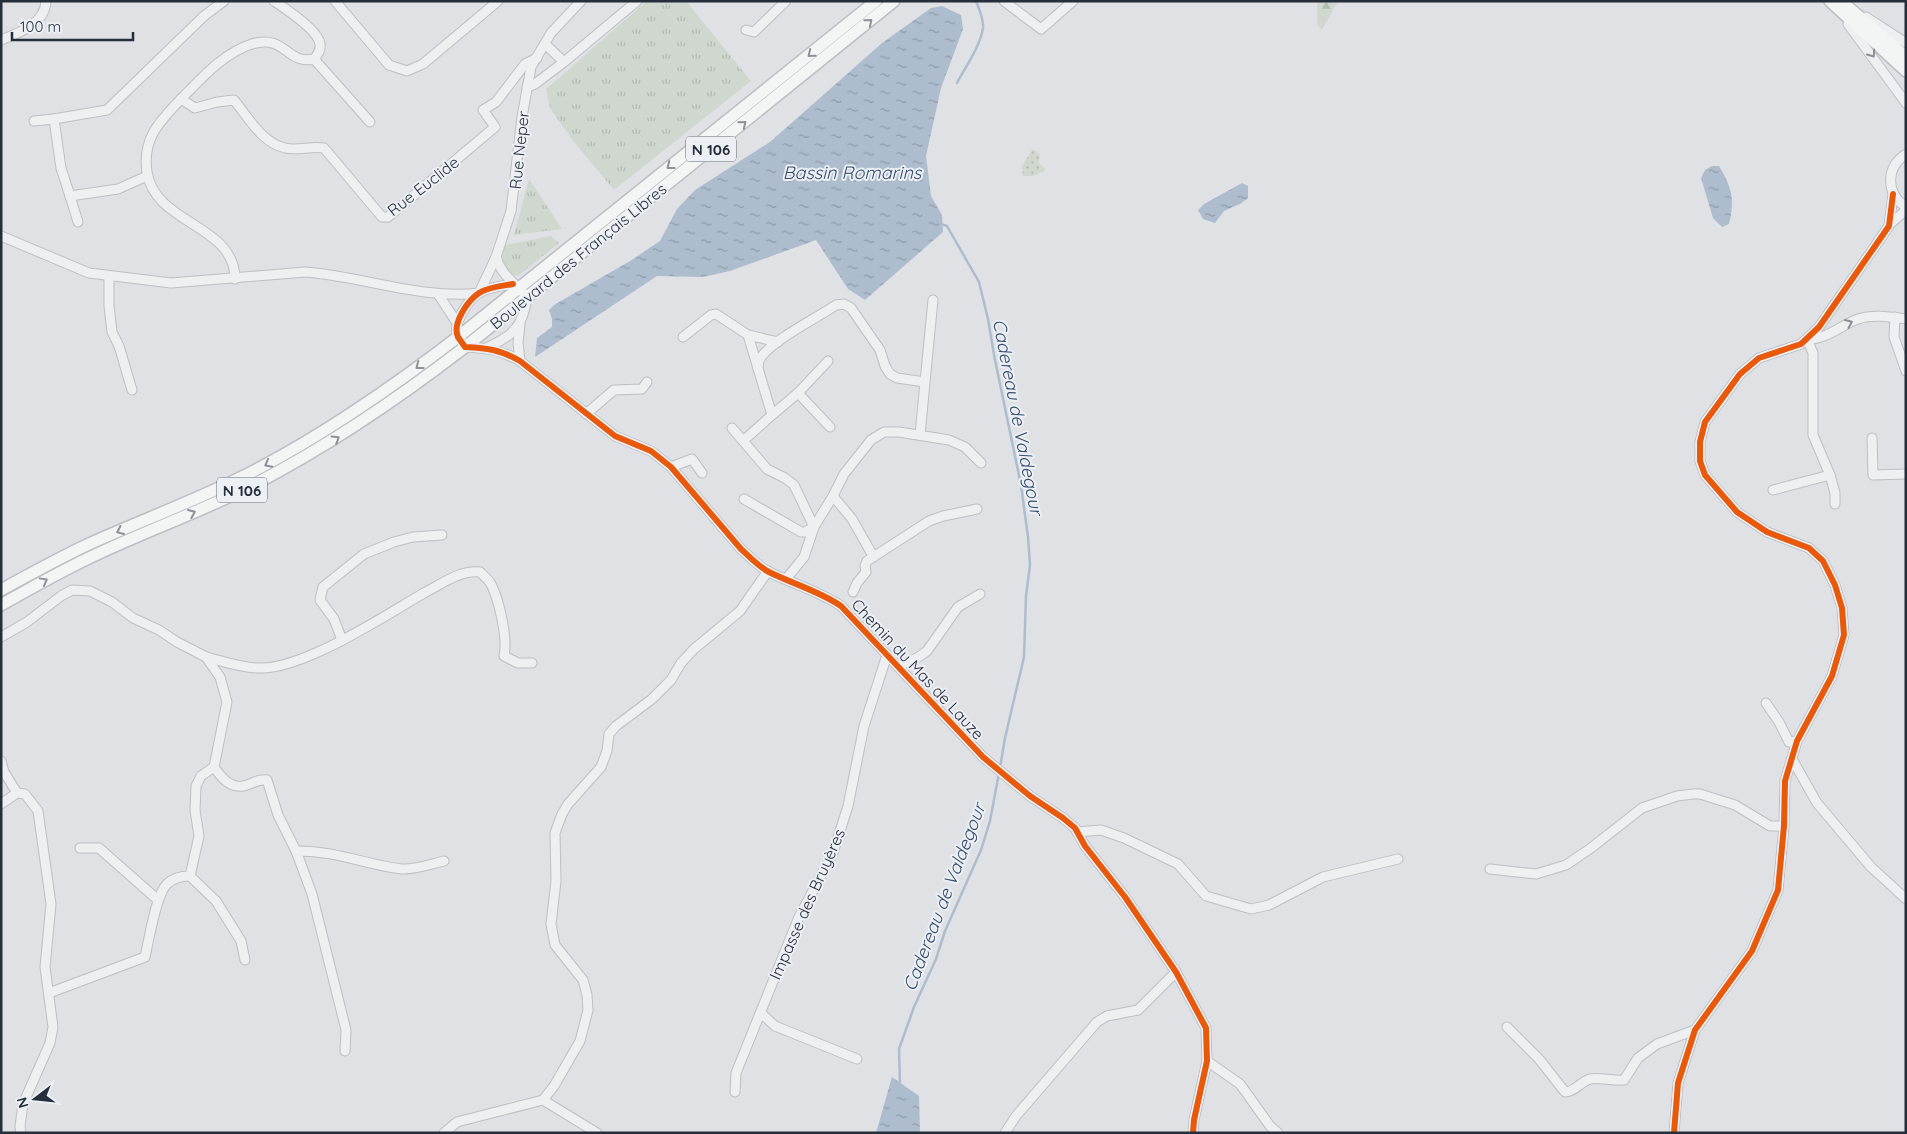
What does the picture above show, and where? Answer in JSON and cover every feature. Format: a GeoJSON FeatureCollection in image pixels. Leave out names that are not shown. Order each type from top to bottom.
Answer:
{"type":"FeatureCollection","features":[{"type":"Feature","properties":{"kind":"main road","name":"Boulevard des Français Libres"},"geometry":{"type":"LineString","coordinates":[[1,590],[87,545],[208,493],[291,451],[361,408],[458,337],[516,286],[876,1]]}},
{"type":"Feature","properties":{"kind":"main road","name":"Boulevard des Français Libres"},"geometry":{"type":"LineString","coordinates":[[1,604],[91,556],[216,503],[297,461],[387,405],[416,385],[528,297],[894,1]]}},
{"type":"Feature","properties":{"kind":"main road"},"geometry":{"type":"LineString","coordinates":[[1837,2],[1906,57]]}},
{"type":"Feature","properties":{"kind":"main road"},"geometry":{"type":"LineString","coordinates":[[1837,2],[1906,71]]}},
{"type":"Feature","properties":{"kind":"street"},"geometry":{"type":"LineString","coordinates":[[1,40],[34,24],[42,16],[46,1]]}},
{"type":"Feature","properties":{"kind":"street"},"geometry":{"type":"LineString","coordinates":[[34,121],[107,110],[204,16],[224,1]]}},
{"type":"Feature","properties":{"kind":"street"},"geometry":{"type":"LineString","coordinates":[[235,278],[233,262],[223,247],[206,232],[164,205],[153,192],[148,176],[146,154],[155,128],[181,99],[212,69],[231,54],[253,44],[273,42],[297,59],[304,61],[314,59],[319,52],[320,44],[316,37],[306,25],[274,1]]}},
{"type":"Feature","properties":{"kind":"street"},"geometry":{"type":"LineString","coordinates":[[335,1],[389,65],[407,71],[423,64],[498,1]]}},
{"type":"Feature","properties":{"kind":"street"},"geometry":{"type":"LineString","coordinates":[[537,58],[564,18],[581,1]]}},
{"type":"Feature","properties":{"kind":"street"},"geometry":{"type":"LineString","coordinates":[[527,86],[535,84],[564,62],[637,1]]}},
{"type":"Feature","properties":{"kind":"street"},"geometry":{"type":"LineString","coordinates":[[746,30],[754,32],[786,1]]}},
{"type":"Feature","properties":{"kind":"street"},"geometry":{"type":"LineString","coordinates":[[1004,1],[1041,29],[1073,1]]}},
{"type":"Feature","properties":{"kind":"street"},"geometry":{"type":"LineString","coordinates":[[1837,2],[1906,43]]}},
{"type":"Feature","properties":{"kind":"street"},"geometry":{"type":"LineString","coordinates":[[1837,2],[1906,103]]}},
{"type":"Feature","properties":{"kind":"street"},"geometry":{"type":"LineString","coordinates":[[545,44],[564,62]]}},
{"type":"Feature","properties":{"kind":"street","name":"Rue Neper"},"geometry":{"type":"LineString","coordinates":[[457,323],[469,304],[479,293],[496,256],[512,210],[527,86],[531,67],[537,58]]}},
{"type":"Feature","properties":{"kind":"street","name":"Rue Euclide"},"geometry":{"type":"LineString","coordinates":[[181,99],[195,108],[234,100],[267,140],[285,148],[314,146],[324,148],[382,216],[388,217],[495,127],[483,110],[496,102],[525,64],[537,58]]}},
{"type":"Feature","properties":{"kind":"street"},"geometry":{"type":"LineString","coordinates":[[314,59],[370,122]]}},
{"type":"Feature","properties":{"kind":"street"},"geometry":{"type":"LineString","coordinates":[[54,119],[61,168],[78,222]]}},
{"type":"Feature","properties":{"kind":"street"},"geometry":{"type":"LineString","coordinates":[[1889,226],[1893,194],[1890,181],[1891,171],[1896,162],[1906,154]]}},
{"type":"Feature","properties":{"kind":"street"},"geometry":{"type":"LineString","coordinates":[[70,196],[118,189],[148,176]]}},
{"type":"Feature","properties":{"kind":"street"},"geometry":{"type":"LineString","coordinates":[[1674,1133],[1678,1083],[1695,1030],[1752,951],[1778,890],[1784,826],[1785,781],[1797,741],[1832,676],[1844,635],[1842,608],[1835,585],[1823,561],[1817,553],[1809,548],[1767,532],[1737,512],[1705,475],[1700,461],[1700,442],[1705,422],[1740,374],[1759,358],[1793,348],[1807,339],[1819,327],[1889,226],[1906,209],[1893,194]]}},
{"type":"Feature","properties":{"kind":"street"},"geometry":{"type":"LineString","coordinates":[[1,236],[89,274],[171,283],[312,272],[438,294],[462,295],[479,293],[498,286],[516,286]]}},
{"type":"Feature","properties":{"kind":"street"},"geometry":{"type":"LineString","coordinates":[[486,348],[507,338],[520,324],[525,314],[528,297],[500,269],[496,256]]}},
{"type":"Feature","properties":{"kind":"street"},"geometry":{"type":"LineString","coordinates":[[109,276],[108,306],[112,332],[132,390]]}},
{"type":"Feature","properties":{"kind":"street"},"geometry":{"type":"LineString","coordinates":[[438,294],[457,323],[458,337],[465,347]]}},
{"type":"Feature","properties":{"kind":"street"},"geometry":{"type":"LineString","coordinates":[[920,436],[933,300]]}},
{"type":"Feature","properties":{"kind":"street"},"geometry":{"type":"LineString","coordinates":[[758,369],[762,356],[778,342],[836,305],[844,304],[851,308],[880,350],[885,366],[890,374],[897,378],[925,382]]}},
{"type":"Feature","properties":{"kind":"street"},"geometry":{"type":"LineString","coordinates":[[683,337],[711,315],[716,314],[748,335],[778,342]]}},
{"type":"Feature","properties":{"kind":"street"},"geometry":{"type":"LineString","coordinates":[[1807,339],[1818,340],[1859,319],[1894,317],[1906,319]]}},
{"type":"Feature","properties":{"kind":"street"},"geometry":{"type":"LineString","coordinates":[[1894,317],[1894,337],[1906,371]]}},
{"type":"Feature","properties":{"kind":"street"},"geometry":{"type":"LineString","coordinates":[[520,324],[518,343],[520,361]]}},
{"type":"Feature","properties":{"kind":"street"},"geometry":{"type":"LineString","coordinates":[[748,335],[772,416]]}},
{"type":"Feature","properties":{"kind":"street"},"geometry":{"type":"LineString","coordinates":[[1807,339],[1813,353],[1813,435],[1830,475],[1835,493],[1834,504]]}},
{"type":"Feature","properties":{"kind":"street","name":"Chemin du Mas de Lauze"},"geometry":{"type":"LineString","coordinates":[[465,347],[486,348],[506,353],[520,361],[615,436],[651,451],[671,467],[741,549],[768,571],[827,596],[841,606],[983,757],[1030,796],[1080,832],[1085,846],[1125,898],[1176,972],[1206,1028],[1206,1061],[1193,1133]]}},
{"type":"Feature","properties":{"kind":"street"},"geometry":{"type":"LineString","coordinates":[[743,441],[798,393],[828,361]]}},
{"type":"Feature","properties":{"kind":"street"},"geometry":{"type":"LineString","coordinates":[[586,414],[614,390],[642,389],[647,382]]}},
{"type":"Feature","properties":{"kind":"street"},"geometry":{"type":"LineString","coordinates":[[798,393],[830,427]]}},
{"type":"Feature","properties":{"kind":"street"},"geometry":{"type":"LineString","coordinates":[[732,428],[767,469],[794,485],[814,527]]}},
{"type":"Feature","properties":{"kind":"street"},"geometry":{"type":"LineString","coordinates":[[786,579],[804,557],[814,527],[844,474],[871,440],[884,432],[898,432],[949,440],[965,447],[980,463]]}},
{"type":"Feature","properties":{"kind":"street"},"geometry":{"type":"LineString","coordinates":[[1872,438],[1873,475],[1906,474]]}},
{"type":"Feature","properties":{"kind":"street"},"geometry":{"type":"LineString","coordinates":[[671,467],[692,459],[702,473]]}},
{"type":"Feature","properties":{"kind":"street"},"geometry":{"type":"LineString","coordinates":[[1773,490],[1830,475]]}},
{"type":"Feature","properties":{"kind":"street"},"geometry":{"type":"LineString","coordinates":[[833,496],[852,518],[873,556]]}},
{"type":"Feature","properties":{"kind":"street"},"geometry":{"type":"LineString","coordinates":[[744,499],[801,532],[814,527]]}},
{"type":"Feature","properties":{"kind":"street"},"geometry":{"type":"LineString","coordinates":[[853,592],[857,583],[866,572],[865,566],[867,561],[873,556],[929,521],[977,509]]}},
{"type":"Feature","properties":{"kind":"street"},"geometry":{"type":"LineString","coordinates":[[342,640],[334,619],[320,600],[323,587],[364,554],[394,542],[442,535]]}},
{"type":"Feature","properties":{"kind":"street"},"geometry":{"type":"LineString","coordinates":[[1,637],[27,622],[72,590],[90,591],[112,602],[132,618],[159,630],[206,657],[258,668],[291,662],[342,640],[460,574],[469,571],[480,572],[491,584],[505,636],[504,656],[518,663],[532,663]]}},
{"type":"Feature","properties":{"kind":"street"},"geometry":{"type":"LineString","coordinates":[[444,1133],[458,1122],[544,1100],[580,1041],[588,1010],[587,995],[583,980],[555,945],[551,924],[556,881],[555,833],[562,814],[568,804],[601,767],[607,751],[609,734],[616,726],[652,699],[671,680],[681,663],[694,649],[740,611],[768,571]]}},
{"type":"Feature","properties":{"kind":"street"},"geometry":{"type":"LineString","coordinates":[[898,666],[917,658],[927,651],[958,607],[980,594]]}},
{"type":"Feature","properties":{"kind":"street","name":"Impasse des Bruyères"},"geometry":{"type":"LineString","coordinates":[[735,1092],[736,1073],[799,917],[833,853],[848,806],[864,726],[887,655]]}},
{"type":"Feature","properties":{"kind":"street"},"geometry":{"type":"LineString","coordinates":[[206,657],[220,677],[226,702],[214,767],[222,779],[232,784],[243,786],[261,779],[267,780],[278,815],[296,851],[312,894],[346,1030],[345,1051]]}},
{"type":"Feature","properties":{"kind":"street"},"geometry":{"type":"LineString","coordinates":[[1766,703],[1779,722],[1788,742],[1797,741]]}},
{"type":"Feature","properties":{"kind":"street"},"geometry":{"type":"LineString","coordinates":[[1792,759],[1817,803],[1871,867],[1906,899]]}},
{"type":"Feature","properties":{"kind":"street"},"geometry":{"type":"LineString","coordinates":[[1,761],[4,772],[17,793]]}},
{"type":"Feature","properties":{"kind":"street"},"geometry":{"type":"LineString","coordinates":[[190,876],[198,836],[195,810],[196,786],[201,776],[214,767]]}},
{"type":"Feature","properties":{"kind":"street"},"geometry":{"type":"LineString","coordinates":[[1,804],[17,793],[25,794],[38,811],[50,904],[45,967],[53,1027],[50,1043],[23,1104],[20,1133]]}},
{"type":"Feature","properties":{"kind":"street"},"geometry":{"type":"LineString","coordinates":[[1490,869],[1536,874],[1566,865],[1642,808],[1677,796],[1700,794],[1734,805],[1770,826],[1784,826]]}},
{"type":"Feature","properties":{"kind":"street"},"geometry":{"type":"LineString","coordinates":[[1080,832],[1101,830],[1139,845],[1178,864],[1206,896],[1251,909],[1269,905],[1323,877],[1398,859]]}},
{"type":"Feature","properties":{"kind":"street"},"geometry":{"type":"LineString","coordinates":[[80,848],[99,848],[158,900]]}},
{"type":"Feature","properties":{"kind":"street"},"geometry":{"type":"LineString","coordinates":[[296,851],[312,851],[351,857],[404,869],[444,861]]}},
{"type":"Feature","properties":{"kind":"street"},"geometry":{"type":"LineString","coordinates":[[49,993],[145,956],[158,900],[167,884],[181,876],[190,876],[216,901],[240,941],[246,960]]}},
{"type":"Feature","properties":{"kind":"street"},"geometry":{"type":"LineString","coordinates":[[1005,1133],[1016,1116],[1097,1022],[1107,1016],[1138,1010],[1176,972]]}},
{"type":"Feature","properties":{"kind":"street"},"geometry":{"type":"LineString","coordinates":[[760,1013],[775,1026],[858,1059]]}},
{"type":"Feature","properties":{"kind":"street"},"geometry":{"type":"LineString","coordinates":[[1507,1027],[1539,1059],[1564,1092],[1572,1092],[1584,1081],[1593,1078],[1609,1081],[1624,1080],[1638,1058],[1657,1044],[1695,1030]]}},
{"type":"Feature","properties":{"kind":"street"},"geometry":{"type":"LineString","coordinates":[[1206,1061],[1240,1084],[1270,1126],[1278,1133]]}},
{"type":"Feature","properties":{"kind":"street"},"geometry":{"type":"LineString","coordinates":[[544,1100],[597,1133]]}},
{"type":"Feature","properties":{"kind":"green space"},"geometry":{"type":"Polygon","coordinates":[[[647,1],[686,1],[751,81],[614,190],[574,142],[550,108],[546,89],[647,1]]]}},
{"type":"Feature","properties":{"kind":"green space"},"geometry":{"type":"Polygon","coordinates":[[[1317,1],[1338,1],[1322,30],[1317,24],[1317,1]]]}},
{"type":"Feature","properties":{"kind":"green space"},"geometry":{"type":"Polygon","coordinates":[[[1033,149],[1040,154],[1039,163],[1046,170],[1033,176],[1023,176],[1022,166],[1033,149]]]}},
{"type":"Feature","properties":{"kind":"green space"},"geometry":{"type":"Polygon","coordinates":[[[529,179],[562,229],[514,235],[529,179]]]}},
{"type":"Feature","properties":{"kind":"green space"},"geometry":{"type":"Polygon","coordinates":[[[551,236],[559,243],[518,276],[508,273],[503,263],[502,255],[506,245],[551,236]]]}},
{"type":"Feature","properties":{"kind":"water","name":"Bassin Romarins"},"geometry":{"type":"Polygon","coordinates":[[[942,6],[961,15],[963,29],[941,88],[926,156],[931,196],[942,215],[943,232],[865,300],[848,289],[816,240],[730,271],[703,277],[657,276],[535,357],[537,338],[552,327],[549,310],[554,305],[630,261],[660,241],[677,209],[695,190],[770,142],[882,43],[931,8],[942,6]]]}},
{"type":"Feature","properties":{"kind":"water"},"geometry":{"type":"Polygon","coordinates":[[[1712,166],[1719,166],[1727,181],[1732,200],[1729,224],[1722,227],[1713,218],[1701,178],[1705,170],[1712,166]]]}},
{"type":"Feature","properties":{"kind":"water"},"geometry":{"type":"Polygon","coordinates":[[[1242,183],[1248,186],[1248,198],[1224,211],[1215,223],[1203,219],[1198,210],[1204,204],[1242,183]]]}},
{"type":"Feature","properties":{"kind":"water"},"geometry":{"type":"Polygon","coordinates":[[[892,1077],[919,1096],[920,1133],[876,1133],[892,1077]]]}},
{"type":"Feature","properties":{"kind":"waterway","name":"Cadereau de Valdegour"},"geometry":{"type":"LineString","coordinates":[[957,83],[976,49],[983,28],[983,21],[976,1]]}},
{"type":"Feature","properties":{"kind":"waterway","name":"Cadereau de Valdegour"},"geometry":{"type":"LineString","coordinates":[[941,224],[947,226],[979,282],[1021,485],[1028,537],[1030,565],[1026,596],[1024,657],[1000,768]]}},
{"type":"Feature","properties":{"kind":"waterway","name":"Cadereau de Valdegour"},"geometry":{"type":"LineString","coordinates":[[900,1086],[899,1049],[914,1007],[936,959],[945,931],[981,850],[990,821],[999,773]]}},
{"type":"Feature","properties":{"kind":"cycle path"},"geometry":{"type":"LineString","coordinates":[[1674,1133],[1678,1083],[1695,1030],[1752,951],[1778,890],[1784,826],[1785,781],[1797,741],[1832,676],[1844,635],[1842,608],[1835,585],[1823,561],[1809,548],[1767,532],[1737,512],[1705,475],[1700,461],[1700,442],[1705,422],[1740,374],[1759,358],[1801,344],[1819,327],[1889,226],[1893,194]]}},
{"type":"Feature","properties":{"kind":"cycle path"},"geometry":{"type":"LineString","coordinates":[[513,284],[483,291],[474,297],[466,307],[457,326],[458,337],[465,347],[494,350],[520,361],[615,436],[651,451],[671,467],[741,549],[755,562],[769,572],[824,596],[841,606],[983,757],[1030,796],[1075,828],[1085,846],[1125,897],[1176,972],[1206,1028],[1207,1061],[1193,1133]]}}]}
